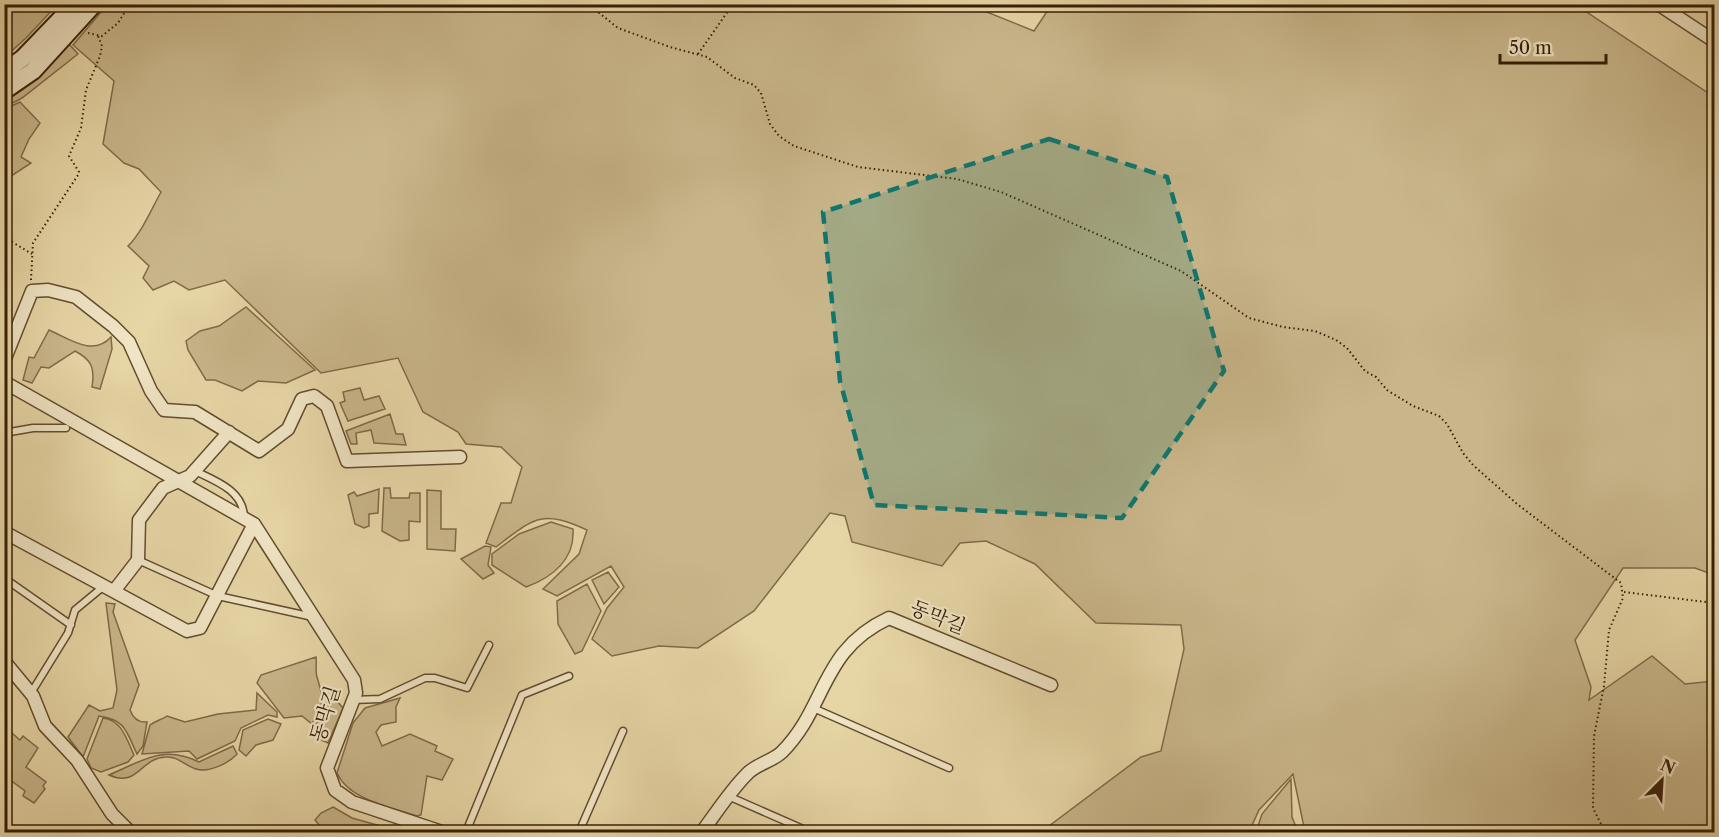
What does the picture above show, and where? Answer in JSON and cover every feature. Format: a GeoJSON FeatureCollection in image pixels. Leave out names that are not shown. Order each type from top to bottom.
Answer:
{"type":"FeatureCollection","features":[{"type":"Feature","properties":{"kind":"main road"},"geometry":{"type":"LineString","coordinates":[[4,72],[23,58],[75,4]]}},
{"type":"Feature","properties":{"kind":"main road"},"geometry":{"type":"LineString","coordinates":[[4,91],[33,71],[94,4]]}},
{"type":"Feature","properties":{"kind":"street"},"geometry":{"type":"LineString","coordinates":[[1658,4],[1714,41]]}},
{"type":"Feature","properties":{"kind":"street"},"geometry":{"type":"LineString","coordinates":[[4,361],[32,291],[48,290],[76,297],[129,342],[151,391],[164,410],[195,412],[259,451],[288,429],[302,399],[314,396],[327,406],[347,461],[460,457]]}},
{"type":"Feature","properties":{"kind":"street","name":"동막길"},"geometry":{"type":"LineString","coordinates":[[4,381],[188,476],[249,521],[354,680],[356,693],[327,768],[335,790],[352,802],[442,832]]}},
{"type":"Feature","properties":{"kind":"street"},"geometry":{"type":"LineString","coordinates":[[109,589],[138,560],[139,520],[163,488],[188,476],[229,432]]}},
{"type":"Feature","properties":{"kind":"street"},"geometry":{"type":"LineString","coordinates":[[4,532],[187,631],[200,628],[218,596],[249,521]]}},
{"type":"Feature","properties":{"kind":"street","name":"동막길"},"geometry":{"type":"LineString","coordinates":[[702,832],[748,773],[781,753],[840,655],[867,628],[889,618],[1051,685]]}},
{"type":"Feature","properties":{"kind":"street"},"geometry":{"type":"LineString","coordinates":[[4,661],[31,693],[45,726],[77,760],[112,814],[130,832]]}},
{"type":"Feature","properties":{"kind":"lane"},"geometry":{"type":"LineString","coordinates":[[4,433],[33,428],[66,428]]}},
{"type":"Feature","properties":{"kind":"lane"},"geometry":{"type":"LineString","coordinates":[[188,476],[233,492],[239,499],[249,521]]}},
{"type":"Feature","properties":{"kind":"lane"},"geometry":{"type":"LineString","coordinates":[[138,560],[218,596],[314,617]]}},
{"type":"Feature","properties":{"kind":"lane"},"geometry":{"type":"LineString","coordinates":[[4,578],[71,625]]}},
{"type":"Feature","properties":{"kind":"lane"},"geometry":{"type":"LineString","coordinates":[[31,693],[53,660],[71,625],[75,610],[109,589]]}},
{"type":"Feature","properties":{"kind":"lane"},"geometry":{"type":"LineString","coordinates":[[353,700],[380,699],[425,678],[435,678],[468,688],[489,645]]}},
{"type":"Feature","properties":{"kind":"lane"},"geometry":{"type":"LineString","coordinates":[[466,832],[522,694],[569,676]]}},
{"type":"Feature","properties":{"kind":"lane"},"geometry":{"type":"LineString","coordinates":[[810,707],[949,768]]}},
{"type":"Feature","properties":{"kind":"lane"},"geometry":{"type":"LineString","coordinates":[[579,832],[623,731]]}},
{"type":"Feature","properties":{"kind":"lane"},"geometry":{"type":"LineString","coordinates":[[728,796],[810,832]]}},
{"type":"Feature","properties":{"kind":"path"},"geometry":{"type":"LineString","coordinates":[[74,28],[98,36],[111,31],[130,4]]}},
{"type":"Feature","properties":{"kind":"path"},"geometry":{"type":"LineString","coordinates":[[588,4],[618,28],[670,47],[698,54],[714,62],[735,78],[754,86],[760,93],[770,124],[779,136],[794,146],[858,167],[957,179],[1001,192],[1181,271],[1249,318],[1283,327],[1315,331],[1336,340],[1347,348],[1365,371],[1387,390],[1413,406],[1439,416],[1447,424],[1462,453],[1473,465],[1517,504],[1605,569],[1621,584],[1624,591],[1609,630],[1604,686],[1594,736],[1593,808],[1605,832]]}},
{"type":"Feature","properties":{"kind":"path"},"geometry":{"type":"LineString","coordinates":[[698,54],[733,4]]}},
{"type":"Feature","properties":{"kind":"path"},"geometry":{"type":"LineString","coordinates":[[32,291],[33,243],[79,172],[69,156],[81,128],[87,90],[100,56],[102,46],[98,36]]}},
{"type":"Feature","properties":{"kind":"path"},"geometry":{"type":"LineString","coordinates":[[4,237],[32,254]]}},
{"type":"Feature","properties":{"kind":"path"},"geometry":{"type":"LineString","coordinates":[[1624,591],[1714,603]]}},
{"type":"Feature","properties":{"kind":"highlighted area"},"geometry":{"type":"Polygon","coordinates":[[[1049,139],[1167,177],[1224,371],[1122,518],[874,505],[840,381],[823,212],[1049,139]]]}},
{"type":"Feature","properties":{"kind":"shaded area"},"geometry":{"type":"Polygon","coordinates":[[[967,4],[1034,31],[1052,4],[1576,5],[1714,97],[1714,575],[1695,568],[1623,568],[1575,640],[1591,687],[1589,700],[1652,656],[1685,684],[1714,681],[1714,832],[1305,832],[1293,774],[1259,810],[1249,832],[1041,832],[1141,757],[1161,751],[1184,649],[1181,625],[1096,623],[1035,564],[986,541],[960,543],[942,566],[852,542],[845,516],[830,513],[754,611],[698,648],[659,646],[612,656],[592,639],[607,608],[624,587],[611,566],[557,596],[543,589],[579,554],[587,530],[559,520],[538,520],[529,523],[496,547],[486,543],[501,503],[511,503],[522,467],[501,447],[466,444],[458,432],[423,412],[398,358],[321,373],[225,280],[189,290],[174,281],[153,290],[143,278],[149,266],[128,246],[142,228],[161,192],[139,169],[124,163],[103,144],[114,81],[73,45],[107,5],[967,4]]]}},
{"type":"Feature","properties":{"kind":"shaded area"},"geometry":{"type":"Polygon","coordinates":[[[11,5],[57,5],[5,57],[5,11],[11,5]]]}},
{"type":"Feature","properties":{"kind":"shaded area"},"geometry":{"type":"Polygon","coordinates":[[[69,44],[78,54],[22,98],[5,107],[5,101],[23,89],[69,44]]]}},
{"type":"Feature","properties":{"kind":"shaded area"},"geometry":{"type":"Polygon","coordinates":[[[20,102],[40,123],[21,157],[31,163],[5,180],[5,109],[20,102]]]}},
{"type":"Feature","properties":{"kind":"shaded area"},"geometry":{"type":"Polygon","coordinates":[[[246,307],[315,370],[286,383],[258,381],[242,391],[215,380],[206,380],[188,350],[186,341],[200,331],[219,326],[246,307]]]}},
{"type":"Feature","properties":{"kind":"shaded area"},"geometry":{"type":"Polygon","coordinates":[[[49,330],[89,346],[97,346],[111,337],[112,349],[100,389],[92,387],[93,375],[89,361],[75,351],[49,368],[41,367],[32,383],[23,380],[29,357],[34,358],[49,330]]]}},
{"type":"Feature","properties":{"kind":"shaded area"},"geometry":{"type":"Polygon","coordinates":[[[360,388],[364,400],[379,396],[385,409],[348,421],[340,403],[345,401],[343,392],[360,388]]]}},
{"type":"Feature","properties":{"kind":"shaded area"},"geometry":{"type":"Polygon","coordinates":[[[390,414],[396,434],[403,434],[406,445],[374,443],[371,430],[356,433],[357,444],[351,444],[346,431],[390,414]]]}},
{"type":"Feature","properties":{"kind":"shaded area"},"geometry":{"type":"Polygon","coordinates":[[[384,488],[390,488],[391,498],[409,498],[410,493],[420,493],[420,522],[409,521],[409,540],[400,541],[382,531],[384,488]]]}},
{"type":"Feature","properties":{"kind":"shaded area"},"geometry":{"type":"Polygon","coordinates":[[[379,489],[378,513],[369,514],[369,526],[364,528],[355,524],[348,495],[354,492],[357,496],[379,489]]]}},
{"type":"Feature","properties":{"kind":"shaded area"},"geometry":{"type":"Polygon","coordinates":[[[427,490],[441,491],[441,529],[456,529],[455,551],[427,549],[427,490]]]}},
{"type":"Feature","properties":{"kind":"shaded area"},"geometry":{"type":"Polygon","coordinates":[[[551,522],[573,529],[573,540],[566,558],[545,578],[526,587],[492,565],[492,554],[519,534],[551,522]]]}},
{"type":"Feature","properties":{"kind":"shaded area"},"geometry":{"type":"Polygon","coordinates":[[[485,546],[491,547],[488,565],[494,573],[483,579],[461,559],[485,546]]]}},
{"type":"Feature","properties":{"kind":"shaded area"},"geometry":{"type":"Polygon","coordinates":[[[608,572],[619,587],[604,604],[592,580],[608,572]]]}},
{"type":"Feature","properties":{"kind":"shaded area"},"geometry":{"type":"Polygon","coordinates":[[[587,584],[601,611],[582,651],[575,654],[558,624],[557,601],[587,584]]]}},
{"type":"Feature","properties":{"kind":"shaded area"},"geometry":{"type":"Polygon","coordinates":[[[106,603],[115,604],[113,612],[139,685],[130,710],[136,719],[147,722],[143,746],[137,754],[120,724],[115,720],[99,716],[83,757],[68,737],[89,705],[100,711],[113,708],[117,690],[106,603]]]}},
{"type":"Feature","properties":{"kind":"shaded area"},"geometry":{"type":"Polygon","coordinates":[[[316,657],[316,675],[322,701],[312,724],[302,716],[284,718],[257,683],[261,675],[316,657]]]}},
{"type":"Feature","properties":{"kind":"shaded area"},"geometry":{"type":"Polygon","coordinates":[[[257,693],[277,712],[277,717],[268,715],[241,728],[235,741],[197,759],[189,751],[142,754],[150,725],[154,722],[167,716],[185,722],[218,714],[256,710],[257,693]]]}},
{"type":"Feature","properties":{"kind":"shaded area"},"geometry":{"type":"Polygon","coordinates":[[[400,698],[396,707],[396,722],[381,725],[376,732],[382,746],[410,734],[437,746],[435,751],[453,759],[442,780],[427,776],[421,815],[417,816],[383,806],[361,796],[351,790],[337,773],[353,723],[365,708],[400,698]]]}},
{"type":"Feature","properties":{"kind":"shaded area"},"geometry":{"type":"Polygon","coordinates":[[[328,699],[335,699],[343,708],[328,743],[321,740],[319,730],[315,726],[328,699]]]}},
{"type":"Feature","properties":{"kind":"shaded area"},"geometry":{"type":"Polygon","coordinates":[[[103,718],[119,727],[134,755],[128,762],[101,772],[91,768],[87,759],[103,718]]]}},
{"type":"Feature","properties":{"kind":"shaded area"},"geometry":{"type":"Polygon","coordinates":[[[268,719],[281,724],[273,740],[256,745],[246,756],[239,750],[243,730],[268,719]]]}},
{"type":"Feature","properties":{"kind":"shaded area"},"geometry":{"type":"Polygon","coordinates":[[[5,727],[20,740],[23,736],[38,748],[26,767],[46,782],[43,786],[45,789],[34,803],[23,796],[25,791],[5,776],[5,727]]]}},
{"type":"Feature","properties":{"kind":"shaded area"},"geometry":{"type":"Polygon","coordinates":[[[233,746],[237,754],[224,764],[207,770],[192,768],[174,758],[166,757],[150,762],[126,778],[109,775],[153,756],[174,754],[199,762],[233,746]]]}},
{"type":"Feature","properties":{"kind":"shaded area"},"geometry":{"type":"Polygon","coordinates":[[[1291,779],[1292,817],[1298,832],[1256,832],[1262,814],[1291,779]]]}},
{"type":"Feature","properties":{"kind":"shaded area"},"geometry":{"type":"Polygon","coordinates":[[[333,807],[352,818],[402,832],[325,832],[315,820],[321,813],[333,807]]]}}]}
